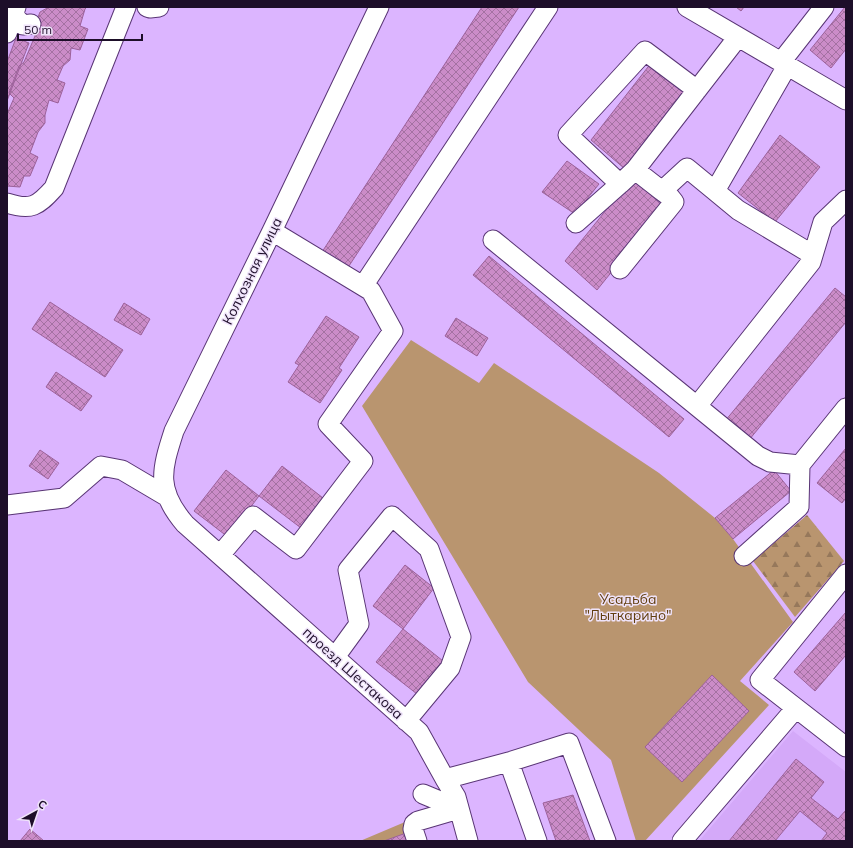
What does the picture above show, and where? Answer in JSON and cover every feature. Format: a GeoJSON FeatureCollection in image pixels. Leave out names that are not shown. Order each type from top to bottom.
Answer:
{"type":"FeatureCollection","features":[{"type":"Feature","properties":{"kind":"street"},"geometry":{"type":"LineString","coordinates":[[7,203],[20,207],[36,205],[54,188],[126,7]]}},
{"type":"Feature","properties":{"kind":"street"},"geometry":{"type":"LineString","coordinates":[[147,7],[159,7]]}},
{"type":"Feature","properties":{"kind":"street","name":"Колхозная улица"},"geometry":{"type":"LineString","coordinates":[[196,534],[174,511],[166,496],[163,482],[163,468],[174,431],[379,7]]}},
{"type":"Feature","properties":{"kind":"street"},"geometry":{"type":"LineString","coordinates":[[363,286],[548,7]]}},
{"type":"Feature","properties":{"kind":"street"},"geometry":{"type":"LineString","coordinates":[[687,7],[846,100]]}},
{"type":"Feature","properties":{"kind":"street"},"geometry":{"type":"LineString","coordinates":[[715,190],[784,64],[824,7]]}},
{"type":"Feature","properties":{"kind":"street"},"geometry":{"type":"LineString","coordinates":[[15,10],[17,19],[23,25],[31,24]]}},
{"type":"Feature","properties":{"kind":"street"},"geometry":{"type":"LineString","coordinates":[[7,33],[15,10]]}},
{"type":"Feature","properties":{"kind":"street"},"geometry":{"type":"LineString","coordinates":[[576,223],[635,170],[738,37]]}},
{"type":"Feature","properties":{"kind":"street"},"geometry":{"type":"LineString","coordinates":[[620,184],[568,135],[646,51],[697,90]]}},
{"type":"Feature","properties":{"kind":"street"},"geometry":{"type":"LineString","coordinates":[[662,191],[687,168],[738,210],[813,255]]}},
{"type":"Feature","properties":{"kind":"street"},"geometry":{"type":"LineString","coordinates":[[620,269],[674,202],[670,197],[635,170]]}},
{"type":"Feature","properties":{"kind":"street"},"geometry":{"type":"LineString","coordinates":[[696,406],[811,262],[823,222],[846,200]]}},
{"type":"Feature","properties":{"kind":"street"},"geometry":{"type":"LineString","coordinates":[[220,555],[253,516],[296,549],[363,461],[328,424],[393,331],[371,291],[272,231]]}},
{"type":"Feature","properties":{"kind":"street"},"geometry":{"type":"LineString","coordinates":[[493,240],[758,456],[770,462],[800,465]]}},
{"type":"Feature","properties":{"kind":"street"},"geometry":{"type":"LineString","coordinates":[[744,556],[799,507],[800,465],[846,408]]}},
{"type":"Feature","properties":{"kind":"street"},"geometry":{"type":"LineString","coordinates":[[7,505],[64,498],[101,466],[122,470],[166,496]]}},
{"type":"Feature","properties":{"kind":"street"},"geometry":{"type":"LineString","coordinates":[[335,657],[359,624],[348,570],[392,516],[428,549],[461,637],[450,668],[406,721]]}},
{"type":"Feature","properties":{"kind":"street","name":"проезд Шестакова"},"geometry":{"type":"LineString","coordinates":[[196,534],[419,732],[456,798],[468,841]]}},
{"type":"Feature","properties":{"kind":"street"},"geometry":{"type":"LineString","coordinates":[[846,574],[760,680],[846,747]]}},
{"type":"Feature","properties":{"kind":"street"},"geometry":{"type":"LineString","coordinates":[[682,841],[796,708]]}},
{"type":"Feature","properties":{"kind":"street"},"geometry":{"type":"LineString","coordinates":[[445,779],[509,762],[569,743],[606,841]]}},
{"type":"Feature","properties":{"kind":"street"},"geometry":{"type":"LineString","coordinates":[[509,762],[536,841]]}},
{"type":"Feature","properties":{"kind":"street"},"geometry":{"type":"LineString","coordinates":[[424,794],[459,809]]}},
{"type":"Feature","properties":{"kind":"street"},"geometry":{"type":"LineString","coordinates":[[417,841],[413,828],[414,824],[418,821],[459,809]]}},
{"type":"Feature","properties":{"kind":"shaded area"},"geometry":{"type":"Polygon","coordinates":[[[7,29],[18,32],[7,62],[7,29]]]}},
{"type":"Feature","properties":{"kind":"shaded area"},"geometry":{"type":"Polygon","coordinates":[[[793,731],[846,772],[846,841],[699,841],[793,731]]]}},
{"type":"Feature","properties":{"kind":"green space","name":"Усадьба \"Лыткарино\""},"geometry":{"type":"Polygon","coordinates":[[[411,340],[479,383],[494,363],[659,473],[715,518],[733,539],[793,622],[740,681],[769,705],[645,841],[636,841],[611,760],[528,682],[362,406],[411,340]]]}},
{"type":"Feature","properties":{"kind":"green space"},"geometry":{"type":"Polygon","coordinates":[[[807,515],[844,561],[795,617],[753,561],[807,515]]]}},
{"type":"Feature","properties":{"kind":"green space"},"geometry":{"type":"Polygon","coordinates":[[[405,822],[412,841],[360,841],[405,822]]]}},
{"type":"Feature","properties":{"kind":"building"},"geometry":{"type":"Polygon","coordinates":[[[49,7],[87,7],[80,26],[88,29],[80,50],[71,48],[70,60],[63,66],[57,80],[65,83],[58,103],[49,100],[45,115],[45,123],[38,132],[30,153],[38,157],[30,176],[24,176],[20,187],[7,186],[7,114],[14,98],[9,93],[19,66],[24,62],[35,36],[33,30],[40,12],[49,7]]]}},
{"type":"Feature","properties":{"kind":"building"},"geometry":{"type":"Polygon","coordinates":[[[482,7],[519,7],[345,272],[320,255],[482,7]]]}},
{"type":"Feature","properties":{"kind":"building"},"geometry":{"type":"Polygon","coordinates":[[[736,7],[744,7],[741,11],[736,7]]]}},
{"type":"Feature","properties":{"kind":"building"},"geometry":{"type":"Polygon","coordinates":[[[845,7],[846,49],[831,68],[810,50],[845,7]]]}},
{"type":"Feature","properties":{"kind":"building"},"geometry":{"type":"Polygon","coordinates":[[[16,38],[29,43],[7,101],[7,62],[16,38]]]}},
{"type":"Feature","properties":{"kind":"building"},"geometry":{"type":"Polygon","coordinates":[[[655,58],[691,87],[625,169],[591,140],[655,58]]]}},
{"type":"Feature","properties":{"kind":"building"},"geometry":{"type":"Polygon","coordinates":[[[780,135],[820,167],[775,222],[738,193],[780,135]]]}},
{"type":"Feature","properties":{"kind":"building"},"geometry":{"type":"Polygon","coordinates":[[[567,161],[599,184],[575,214],[542,192],[567,161]]]}},
{"type":"Feature","properties":{"kind":"building"},"geometry":{"type":"Polygon","coordinates":[[[632,178],[664,207],[597,290],[565,261],[632,178]]]}},
{"type":"Feature","properties":{"kind":"building"},"geometry":{"type":"Polygon","coordinates":[[[489,256],[684,419],[669,437],[473,275],[489,256]]]}},
{"type":"Feature","properties":{"kind":"building"},"geometry":{"type":"Polygon","coordinates":[[[835,288],[846,297],[846,322],[749,440],[725,421],[835,288]]]}},
{"type":"Feature","properties":{"kind":"building"},"geometry":{"type":"Polygon","coordinates":[[[50,302],[123,350],[105,377],[32,329],[50,302]]]}},
{"type":"Feature","properties":{"kind":"building"},"geometry":{"type":"Polygon","coordinates":[[[124,303],[150,319],[141,335],[114,320],[124,303]]]}},
{"type":"Feature","properties":{"kind":"building"},"geometry":{"type":"Polygon","coordinates":[[[326,316],[359,337],[339,368],[342,370],[320,403],[288,382],[299,365],[295,363],[326,316]]]}},
{"type":"Feature","properties":{"kind":"building"},"geometry":{"type":"Polygon","coordinates":[[[456,318],[488,338],[477,356],[445,336],[456,318]]]}},
{"type":"Feature","properties":{"kind":"building"},"geometry":{"type":"Polygon","coordinates":[[[56,372],[92,396],[81,411],[46,387],[56,372]]]}},
{"type":"Feature","properties":{"kind":"building"},"geometry":{"type":"Polygon","coordinates":[[[846,448],[846,498],[842,503],[817,483],[846,448]]]}},
{"type":"Feature","properties":{"kind":"building"},"geometry":{"type":"Polygon","coordinates":[[[40,450],[59,463],[48,479],[29,466],[40,450]]]}},
{"type":"Feature","properties":{"kind":"building"},"geometry":{"type":"Polygon","coordinates":[[[282,466],[323,498],[301,528],[259,496],[282,466]]]}},
{"type":"Feature","properties":{"kind":"building"},"geometry":{"type":"Polygon","coordinates":[[[226,470],[259,496],[228,537],[194,511],[226,470]]]}},
{"type":"Feature","properties":{"kind":"building"},"geometry":{"type":"Polygon","coordinates":[[[774,470],[791,491],[733,539],[715,518],[774,470]]]}},
{"type":"Feature","properties":{"kind":"building"},"geometry":{"type":"Polygon","coordinates":[[[405,565],[434,588],[403,629],[373,606],[405,565]]]}},
{"type":"Feature","properties":{"kind":"building"},"geometry":{"type":"Polygon","coordinates":[[[846,612],[846,655],[815,691],[794,672],[846,612]]]}},
{"type":"Feature","properties":{"kind":"building"},"geometry":{"type":"Polygon","coordinates":[[[403,629],[443,661],[417,694],[376,662],[403,629]]]}},
{"type":"Feature","properties":{"kind":"building"},"geometry":{"type":"Polygon","coordinates":[[[712,675],[749,711],[682,782],[645,747],[712,675]]]}},
{"type":"Feature","properties":{"kind":"building"},"geometry":{"type":"Polygon","coordinates":[[[796,759],[824,782],[811,798],[838,819],[846,810],[846,841],[821,841],[827,833],[800,811],[775,841],[729,841],[796,759]]]}},
{"type":"Feature","properties":{"kind":"building"},"geometry":{"type":"Polygon","coordinates":[[[573,795],[590,841],[556,841],[543,803],[573,795]]]}},
{"type":"Feature","properties":{"kind":"building"},"geometry":{"type":"Polygon","coordinates":[[[30,829],[44,841],[20,841],[30,829]]]}},
{"type":"Feature","properties":{"kind":"building"},"geometry":{"type":"Polygon","coordinates":[[[406,833],[409,841],[384,841],[406,833]]]}}]}
